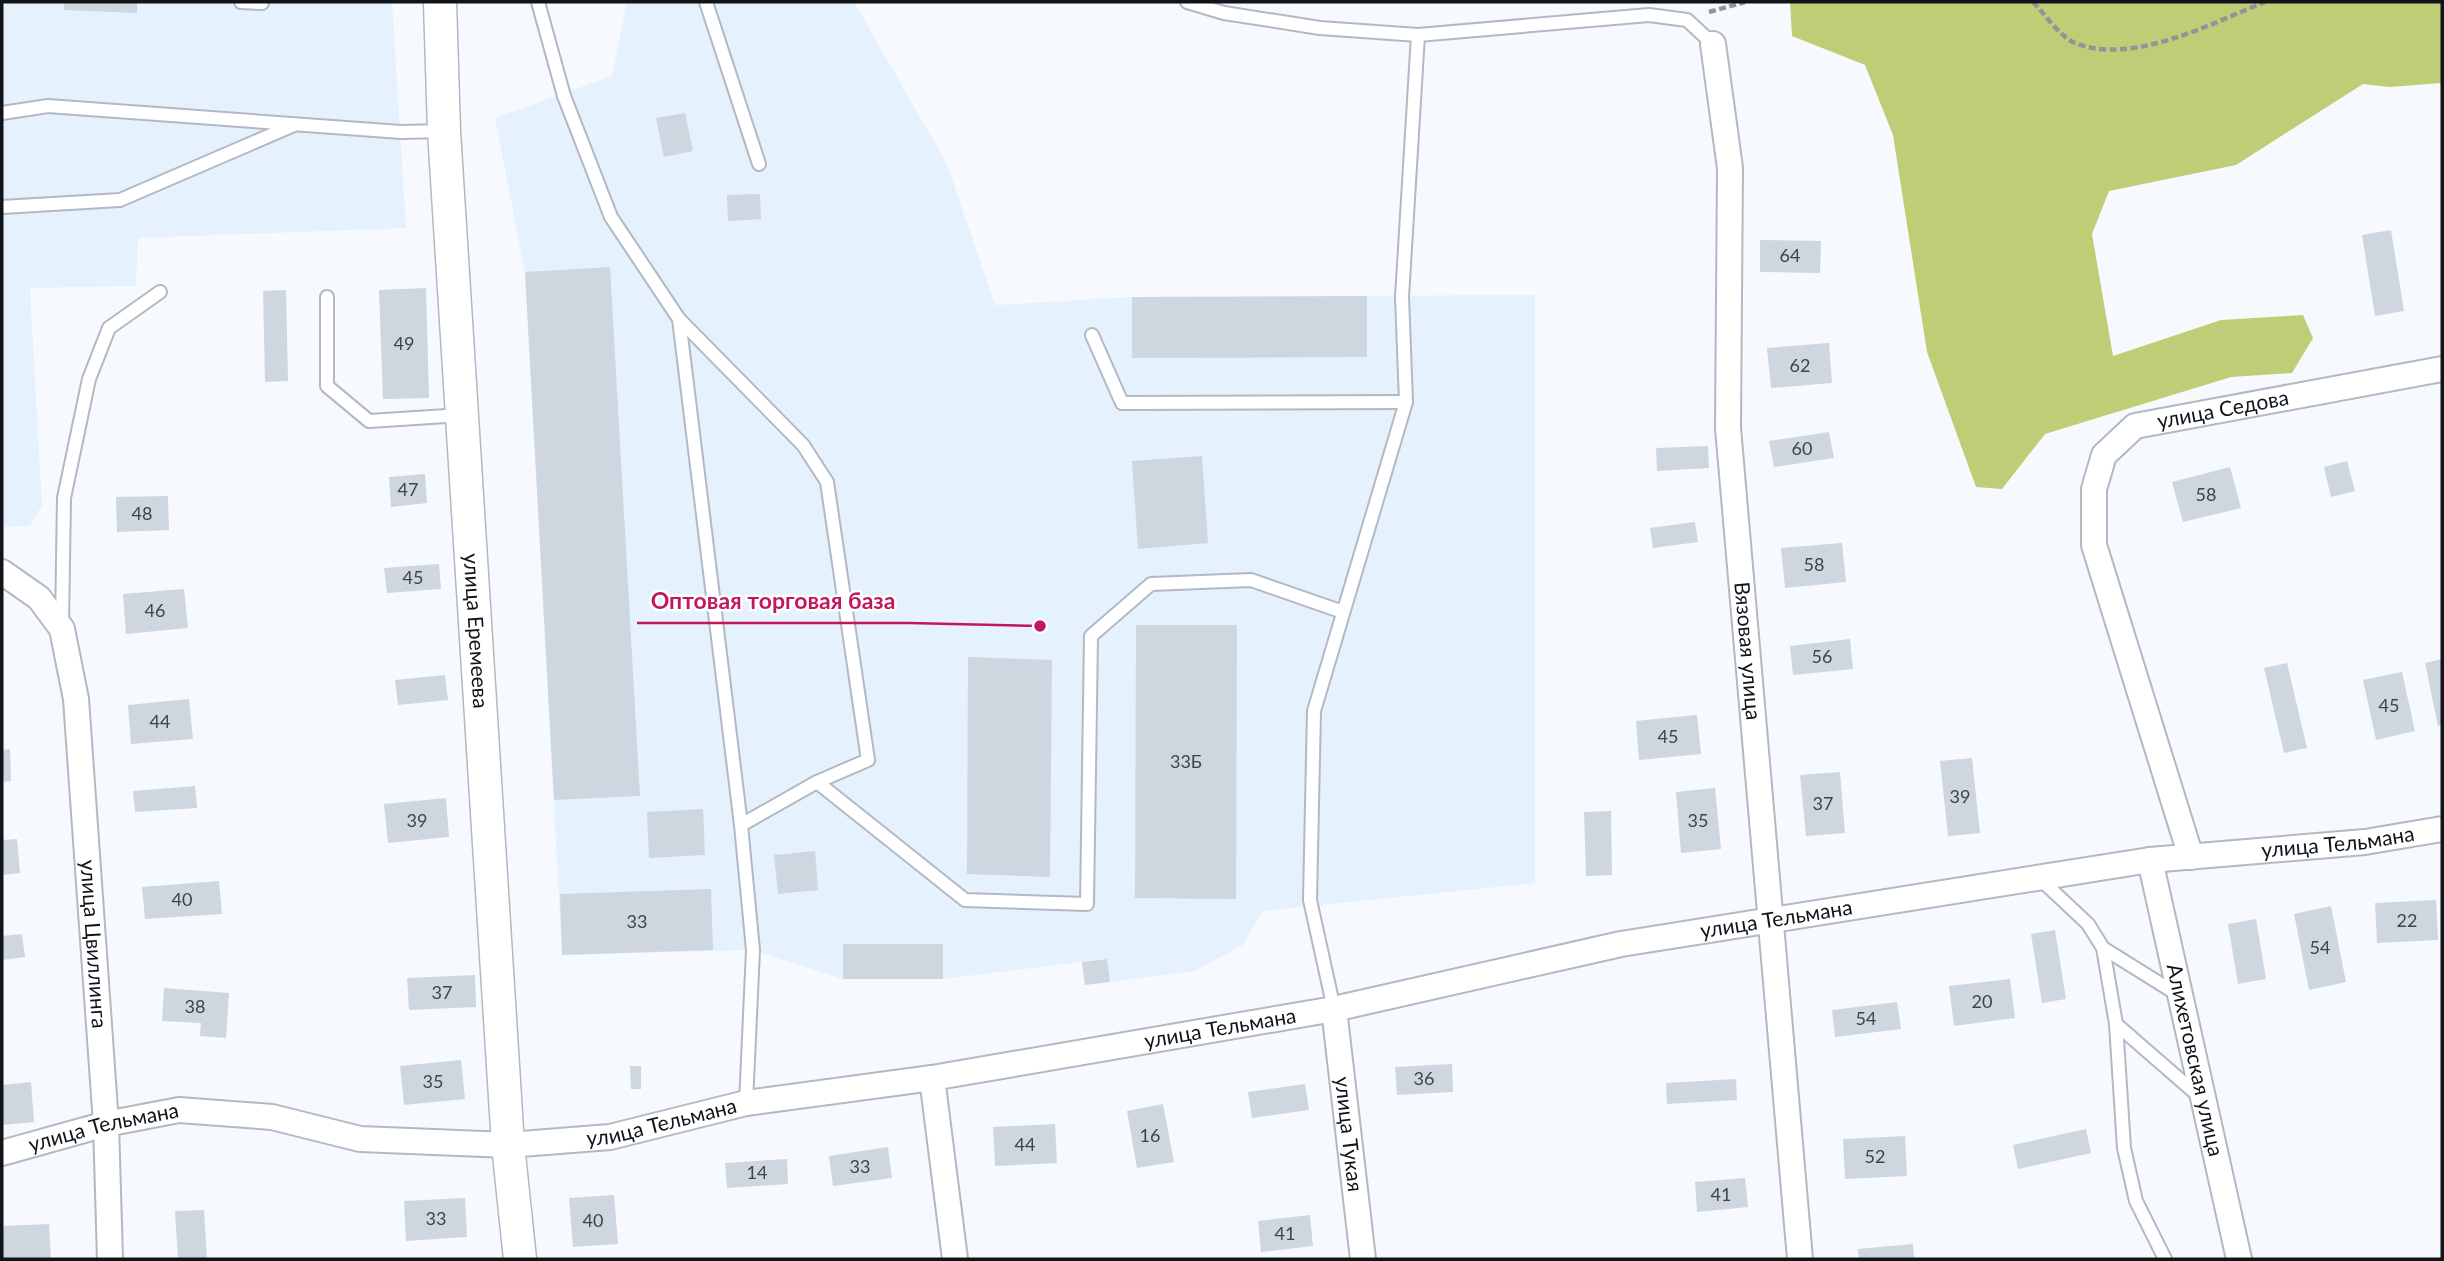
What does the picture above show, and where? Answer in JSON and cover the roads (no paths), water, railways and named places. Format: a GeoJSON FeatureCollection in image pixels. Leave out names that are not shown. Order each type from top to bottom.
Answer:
{"type":"FeatureCollection","features":[{"type":"Feature","properties":{"kind":"street","name":"улица Еремеева"},"geometry":{"type":"LineString","coordinates":[[440,2],[444,131],[508,1145],[520,1259]]}},
{"type":"Feature","properties":{"kind":"street","name":"Вязовая улица"},"geometry":{"type":"LineString","coordinates":[[1713,44],[1730,168],[1728,428],[1800,1259]]}},
{"type":"Feature","properties":{"kind":"street","name":"улица Седова"},"geometry":{"type":"LineString","coordinates":[[2191,857],[2094,545],[2094,489],[2104,455],[2135,426],[2442,369]]}},
{"type":"Feature","properties":{"kind":"street"},"geometry":{"type":"LineString","coordinates":[[2,572],[39,598],[62,629]]}},
{"type":"Feature","properties":{"kind":"street","name":"улица Цвиллинга"},"geometry":{"type":"LineString","coordinates":[[62,629],[76,699],[106,1124],[110,1259]]}},
{"type":"Feature","properties":{"kind":"street","name":"улица Тельмана"},"geometry":{"type":"LineString","coordinates":[[2,1153],[106,1124],[179,1110],[272,1117],[360,1139],[508,1145],[610,1137],[746,1102],[932,1078],[1335,1009],[1621,944],[2150,860],[2365,842],[2442,829]]}},
{"type":"Feature","properties":{"kind":"street","name":"Алихетовская улица"},"geometry":{"type":"LineString","coordinates":[[2150,860],[2207,1103],[2239,1259]]}},
{"type":"Feature","properties":{"kind":"street","name":"улица Тукая"},"geometry":{"type":"LineString","coordinates":[[1335,1009],[1363,1259]]}},
{"type":"Feature","properties":{"kind":"street"},"geometry":{"type":"LineString","coordinates":[[932,1078],[955,1259]]}},
{"type":"Feature","properties":{"kind":"lane"},"geometry":{"type":"LineString","coordinates":[[240,2],[262,3]]}},
{"type":"Feature","properties":{"kind":"lane"},"geometry":{"type":"LineString","coordinates":[[538,2],[564,96],[611,218],[679,319],[803,444],[827,482],[868,760],[817,782],[741,825]]}},
{"type":"Feature","properties":{"kind":"lane"},"geometry":{"type":"LineString","coordinates":[[706,2],[759,164]]}},
{"type":"Feature","properties":{"kind":"lane"},"geometry":{"type":"LineString","coordinates":[[1187,2],[1224,13],[1320,28],[1419,35],[1649,15],[1687,20],[1713,44]]}},
{"type":"Feature","properties":{"kind":"lane"},"geometry":{"type":"LineString","coordinates":[[1335,1009],[1310,900],[1314,711],[1406,402],[1402,297],[1419,35]]}},
{"type":"Feature","properties":{"kind":"lane"},"geometry":{"type":"LineString","coordinates":[[2,113],[48,106],[401,132],[444,131]]}},
{"type":"Feature","properties":{"kind":"lane"},"geometry":{"type":"LineString","coordinates":[[2,207],[120,200],[296,125]]}},
{"type":"Feature","properties":{"kind":"lane"},"geometry":{"type":"LineString","coordinates":[[62,629],[64,498],[89,379],[109,328],[160,292]]}},
{"type":"Feature","properties":{"kind":"lane"},"geometry":{"type":"LineString","coordinates":[[327,297],[327,386],[369,421],[462,415]]}},
{"type":"Feature","properties":{"kind":"lane"},"geometry":{"type":"LineString","coordinates":[[679,319],[741,825],[753,950],[746,1102]]}},
{"type":"Feature","properties":{"kind":"lane"},"geometry":{"type":"LineString","coordinates":[[1092,335],[1122,403],[1406,402]]}},
{"type":"Feature","properties":{"kind":"lane"},"geometry":{"type":"LineString","coordinates":[[817,782],[965,900],[1087,904],[1091,636],[1151,584],[1251,580],[1343,612]]}},
{"type":"Feature","properties":{"kind":"lane"},"geometry":{"type":"LineString","coordinates":[[2039,878],[2088,924],[2104,948],[2182,998]]}},
{"type":"Feature","properties":{"kind":"lane"},"geometry":{"type":"LineString","coordinates":[[2104,948],[2116,1024],[2124,1148],[2136,1201],[2165,1259]]}},
{"type":"Feature","properties":{"kind":"lane"},"geometry":{"type":"LineString","coordinates":[[2116,1024],[2207,1103]]}},
{"type":"Feature","properties":{"kind":"place","name":"Оптовая торговая база"},"geometry":{"type":"Point","coordinates":[1040,626]}}]}
